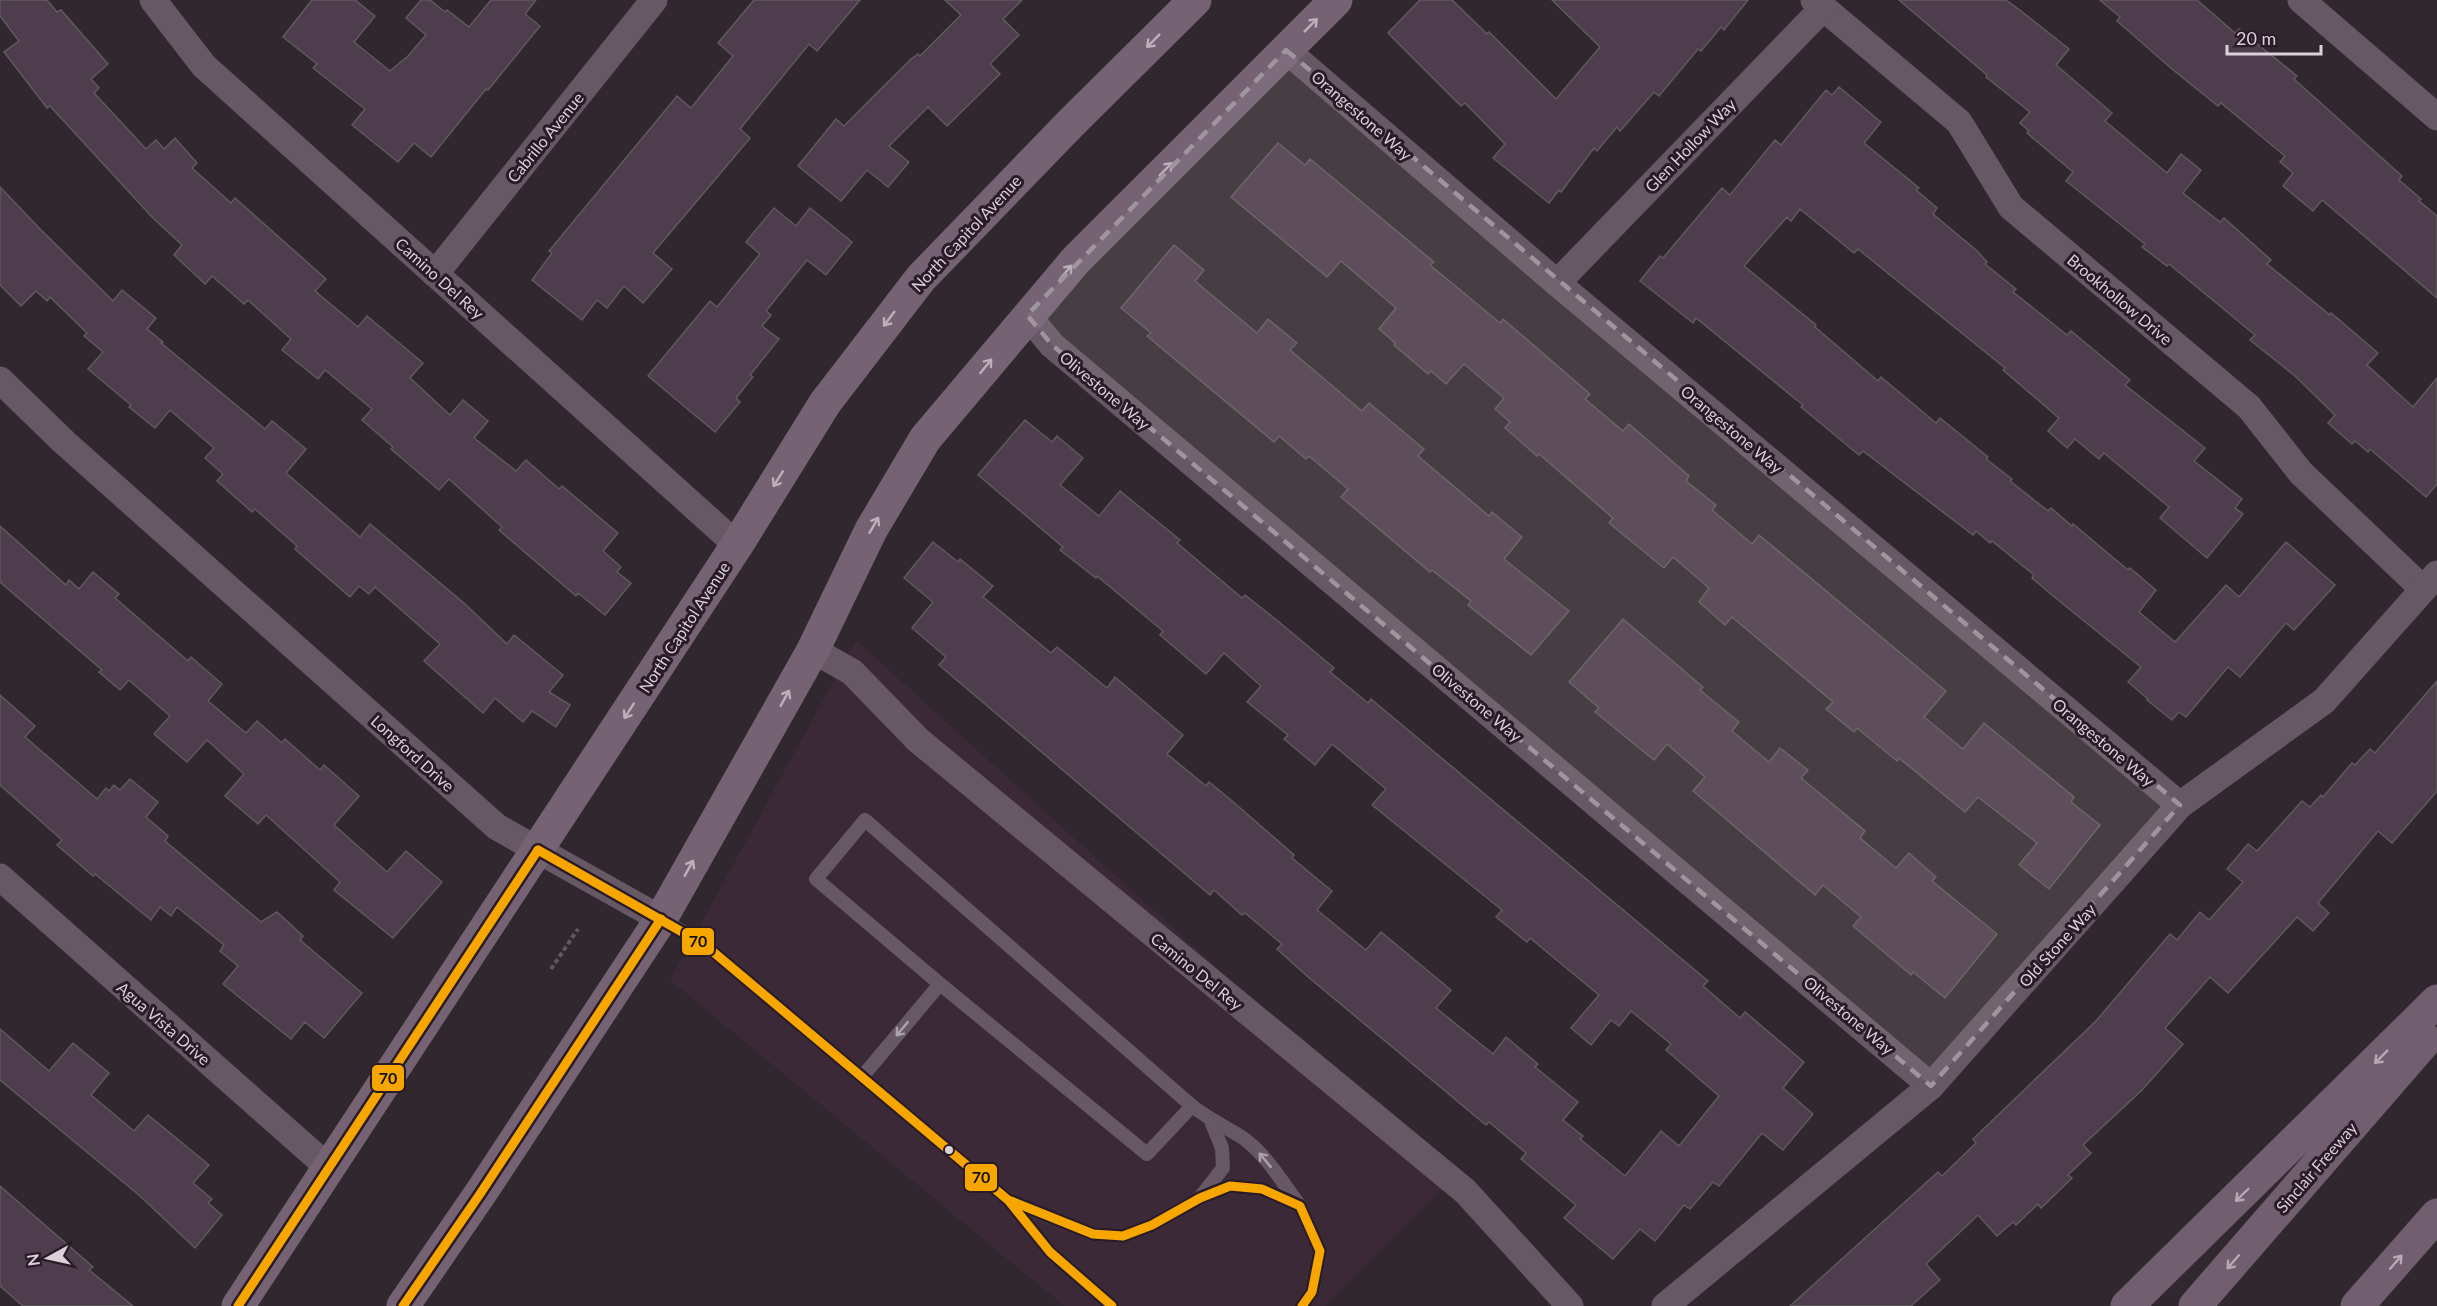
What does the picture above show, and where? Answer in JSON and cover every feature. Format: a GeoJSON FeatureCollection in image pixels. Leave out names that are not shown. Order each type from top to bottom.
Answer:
{"type":"FeatureCollection","features":[{"type":"Feature","properties":{"kind":"highway"},"geometry":{"type":"LineString","coordinates":[[2127,1306],[2437,1001]]}},
{"type":"Feature","properties":{"kind":"highway","name":"Sinclair Freeway"},"geometry":{"type":"LineString","coordinates":[[2195,1306],[2437,1028]]}},
{"type":"Feature","properties":{"kind":"highway"},"geometry":{"type":"LineString","coordinates":[[2357,1306],[2437,1215]]}},
{"type":"Feature","properties":{"kind":"main road","name":"North Capitol Avenue"},"geometry":{"type":"LineString","coordinates":[[238,1306],[737,545],[825,403],[921,278],[1071,123],[1195,0]]}},
{"type":"Feature","properties":{"kind":"main road"},"geometry":{"type":"LineString","coordinates":[[403,1306],[661,919],[813,650],[871,530],[925,439],[1027,315],[1075,261],[1336,0]]}},
{"type":"Feature","properties":{"kind":"street","name":"Camino Del Rey"},"geometry":{"type":"LineString","coordinates":[[153,0],[204,66],[737,545]]}},
{"type":"Feature","properties":{"kind":"street","name":"Cabrillo Avenue"},"geometry":{"type":"LineString","coordinates":[[435,274],[654,0]]}},
{"type":"Feature","properties":{"kind":"street"},"geometry":{"type":"LineString","coordinates":[[2301,0],[2437,117]]}},
{"type":"Feature","properties":{"kind":"street","name":"Glen Hollow Way"},"geometry":{"type":"LineString","coordinates":[[1557,282],[1818,4]]}},
{"type":"Feature","properties":{"kind":"street","name":"Brookhollow Drive"},"geometry":{"type":"LineString","coordinates":[[1818,4],[1959,122],[2012,207],[2249,407],[2301,473],[2430,581]]}},
{"type":"Feature","properties":{"kind":"street","name":"Orangestone Way"},"geometry":{"type":"LineString","coordinates":[[1286,50],[1557,282],[2180,806]]}},
{"type":"Feature","properties":{"kind":"street","name":"Olivestone Way"},"geometry":{"type":"LineString","coordinates":[[1027,315],[1052,345],[1932,1086]]}},
{"type":"Feature","properties":{"kind":"street","name":"Longford Drive"},"geometry":{"type":"LineString","coordinates":[[0,380],[64,442],[497,827],[661,919]]}},
{"type":"Feature","properties":{"kind":"street","name":"Old Stone Way"},"geometry":{"type":"LineString","coordinates":[[1665,1306],[1932,1086],[2180,806],[2324,701],[2430,581]]}},
{"type":"Feature","properties":{"kind":"street","name":"Camino Del Rey"},"geometry":{"type":"LineString","coordinates":[[813,650],[852,672],[918,740],[1465,1191],[1570,1306]]}},
{"type":"Feature","properties":{"kind":"street","name":"Agua Vista Drive"},"geometry":{"type":"LineString","coordinates":[[0,877],[329,1168]]}},
{"type":"Feature","properties":{"kind":"lane"},"geometry":{"type":"LineString","coordinates":[[1192,1106],[1147,1154],[816,879],[865,820],[1192,1106],[1211,1121],[1240,1136],[1262,1155],[1300,1206],[1320,1251],[1312,1292],[1302,1306]]}},
{"type":"Feature","properties":{"kind":"lane","name":"Longford Drive"},"geometry":{"type":"LineString","coordinates":[[661,919],[705,945],[1008,1200]]}},
{"type":"Feature","properties":{"kind":"lane"},"geometry":{"type":"LineString","coordinates":[[862,1077],[940,984]]}},
{"type":"Feature","properties":{"kind":"lane"},"geometry":{"type":"LineString","coordinates":[[1200,1198],[1223,1168],[1222,1148],[1211,1121]]}},
{"type":"Feature","properties":{"kind":"lane"},"geometry":{"type":"LineString","coordinates":[[1008,1200],[1093,1234],[1123,1236],[1152,1225],[1200,1198],[1230,1186],[1262,1189],[1300,1206]]}},
{"type":"Feature","properties":{"kind":"lane"},"geometry":{"type":"LineString","coordinates":[[1008,1200],[1050,1252],[1112,1306]]}},
{"type":"Feature","properties":{"kind":"path"},"geometry":{"type":"LineString","coordinates":[[551,969],[578,929]]}},
{"type":"Feature","properties":{"kind":"highlighted area"},"geometry":{"type":"Polygon","coordinates":[[[1286,50],[2180,805],[1931,1086],[1052,345],[1027,315],[1286,50]]]}},
{"type":"Feature","properties":{"kind":"shaded area"},"geometry":{"type":"Polygon","coordinates":[[[856,640],[1451,1180],[1325,1306],[1064,1306],[670,980],[856,640]]]}},
{"type":"Feature","properties":{"kind":"building"},"geometry":{"type":"Polygon","coordinates":[[[0,0],[47,0],[57,12],[61,10],[108,64],[91,79],[99,88],[94,93],[146,149],[156,140],[164,149],[175,138],[197,163],[192,168],[231,203],[235,198],[326,279],[315,291],[358,327],[367,316],[423,363],[410,378],[450,415],[463,400],[488,421],[474,438],[516,471],[526,460],[559,489],[562,486],[618,533],[603,551],[621,567],[617,572],[631,583],[605,615],[578,593],[576,596],[499,530],[502,527],[449,479],[439,490],[391,449],[393,447],[362,420],[372,409],[325,370],[318,379],[282,350],[291,339],[248,300],[244,304],[212,276],[205,284],[174,255],[182,245],[152,217],[50,106],[47,108],[4,52],[19,41],[0,16],[0,0]]]}},
{"type":"Feature","properties":{"kind":"building"},"geometry":{"type":"Polygon","coordinates":[[[312,0],[355,0],[375,16],[354,42],[390,71],[408,56],[426,35],[406,18],[421,0],[430,0],[469,27],[491,0],[536,0],[525,14],[540,26],[431,157],[414,143],[398,162],[352,125],[365,109],[313,68],[317,64],[283,37],[312,0]]]}},
{"type":"Feature","properties":{"kind":"building"},"geometry":{"type":"Polygon","coordinates":[[[754,0],[860,0],[817,51],[809,44],[740,129],[750,138],[653,253],[672,269],[643,303],[624,286],[607,308],[597,300],[582,320],[532,280],[552,253],[549,251],[677,96],[691,108],[733,56],[718,43],[754,0]]]}},
{"type":"Feature","properties":{"kind":"building"},"geometry":{"type":"Polygon","coordinates":[[[945,0],[1022,0],[1003,19],[1019,35],[990,64],[1000,74],[947,126],[928,107],[889,146],[909,162],[888,187],[867,170],[841,201],[798,166],[836,119],[844,126],[911,59],[918,54],[920,56],[961,15],[945,0]]]}},
{"type":"Feature","properties":{"kind":"building"},"geometry":{"type":"Polygon","coordinates":[[[1420,0],[1452,0],[1487,34],[1489,32],[1556,99],[1600,47],[1552,0],[1748,0],[1724,30],[1721,27],[1701,51],[1698,49],[1659,96],[1654,92],[1620,131],[1617,127],[1597,151],[1594,148],[1561,192],[1559,190],[1549,203],[1493,158],[1505,144],[1465,103],[1461,106],[1388,33],[1420,0]]]}},
{"type":"Feature","properties":{"kind":"building"},"geometry":{"type":"Polygon","coordinates":[[[1899,0],[2006,0],[2069,49],[2056,65],[2112,113],[2105,121],[2167,173],[2181,154],[2201,170],[2183,193],[2220,222],[2224,218],[2271,260],[2267,264],[2330,315],[2331,313],[2378,353],[2367,365],[2413,407],[2437,378],[2437,484],[2426,497],[2370,449],[2368,452],[2355,441],[2352,444],[2328,423],[2335,415],[2295,376],[2250,340],[2255,335],[2169,264],[2167,266],[2142,247],[2145,244],[2066,181],[2073,172],[2027,133],[2029,131],[2020,123],[2030,112],[1986,77],[1987,75],[1899,0]]]}},
{"type":"Feature","properties":{"kind":"building"},"geometry":{"type":"Polygon","coordinates":[[[2100,0],[2197,0],[2235,33],[2239,29],[2297,76],[2294,79],[2402,176],[2399,180],[2437,216],[2437,298],[2322,200],[2313,211],[2283,186],[2293,173],[2280,162],[2285,156],[2221,103],[2218,106],[2172,69],[2117,21],[2120,17],[2100,0]]]}},
{"type":"Feature","properties":{"kind":"building"},"geometry":{"type":"Polygon","coordinates":[[[1839,87],[1881,122],[1864,143],[1919,188],[1916,190],[1937,208],[1933,214],[1976,250],[1987,262],[1985,264],[2016,289],[2013,292],[2067,335],[2071,331],[2130,380],[2125,385],[2205,448],[2194,461],[2242,499],[2235,508],[2243,514],[2207,558],[2160,518],[2169,507],[2104,453],[2099,459],[2075,439],[2067,448],[2048,431],[2059,418],[2003,370],[2005,368],[1858,249],[1854,253],[1800,209],[1791,221],[1787,217],[1744,266],[1816,325],[1815,327],[1878,381],[1881,377],[1936,423],[1940,418],[1988,457],[1986,459],[2012,479],[2010,481],[2048,511],[2051,508],[2072,526],[2073,524],[2156,590],[2139,612],[2175,642],[2226,585],[2239,597],[2286,542],[2335,585],[2294,630],[2286,623],[2240,677],[2228,667],[2186,717],[2179,712],[2172,720],[2147,700],[2128,682],[2141,667],[2052,595],[2032,578],[2034,575],[1992,541],[1990,543],[1976,531],[1973,535],[1863,451],[1859,455],[1801,407],[1803,405],[1696,318],[1693,323],[1640,281],[1660,256],[1663,258],[1722,188],[1730,195],[1775,140],[1781,145],[1826,90],[1832,95],[1839,87]]]}},
{"type":"Feature","properties":{"kind":"building"},"geometry":{"type":"Polygon","coordinates":[[[1278,143],[1305,165],[1310,159],[1434,262],[1430,265],[1500,323],[1503,319],[1590,394],[1585,399],[1623,431],[1629,424],[1689,476],[1686,481],[1716,505],[1712,510],[1752,544],[1759,535],[1946,691],[1924,717],[1963,749],[1984,723],[2074,797],[2071,802],[2100,825],[2049,889],[2019,865],[2037,843],[1978,797],[1965,812],[1899,758],[1897,761],[1857,728],[1854,732],[1826,709],[1833,702],[1732,617],[1725,625],[1699,602],[1709,588],[1673,557],[1664,568],[1609,523],[1613,518],[1505,428],[1510,422],[1495,409],[1504,398],[1464,364],[1446,384],[1431,371],[1428,374],[1379,329],[1396,308],[1341,261],[1327,277],[1231,197],[1278,143]]]}},
{"type":"Feature","properties":{"kind":"building"},"geometry":{"type":"Polygon","coordinates":[[[0,187],[113,301],[122,290],[156,318],[147,329],[163,342],[161,343],[265,429],[272,421],[306,449],[286,473],[360,537],[370,524],[465,604],[507,644],[514,635],[563,675],[549,692],[570,705],[556,727],[532,711],[523,722],[495,698],[483,713],[424,661],[440,644],[375,587],[369,594],[359,586],[350,597],[295,549],[297,546],[255,509],[252,512],[217,481],[223,474],[205,458],[214,448],[170,410],[155,428],[88,369],[103,352],[84,336],[87,333],[50,297],[47,301],[36,291],[21,306],[0,285],[0,187]]]}},
{"type":"Feature","properties":{"kind":"building"},"geometry":{"type":"Polygon","coordinates":[[[774,208],[796,226],[810,208],[852,242],[826,275],[807,260],[766,311],[771,315],[762,326],[779,339],[750,375],[753,377],[736,398],[740,402],[715,432],[648,376],[710,301],[717,307],[760,254],[746,242],[774,208]]]}},
{"type":"Feature","properties":{"kind":"building"},"geometry":{"type":"Polygon","coordinates":[[[1174,245],[1204,270],[1195,281],[1257,333],[1268,319],[1297,343],[1290,350],[1362,411],[1369,403],[1424,449],[1418,456],[1489,516],[1492,512],[1522,537],[1504,559],[1569,611],[1531,655],[1468,605],[1471,601],[1432,570],[1430,572],[1341,497],[1348,489],[1309,456],[1306,459],[1279,436],[1274,442],[1147,336],[1151,333],[1121,308],[1174,245]]]}},
{"type":"Feature","properties":{"kind":"building"},"geometry":{"type":"Polygon","coordinates":[[[1025,420],[1052,442],[1057,436],[1083,458],[1060,485],[1099,516],[1120,491],[1180,540],[1177,543],[1242,598],[1245,595],[1334,668],[1330,672],[1368,703],[1371,699],[1708,981],[1703,986],[1740,1018],[1745,1012],[1804,1062],[1783,1088],[1813,1114],[1783,1150],[1762,1133],[1719,1186],[1713,1182],[1690,1209],[1684,1205],[1655,1241],[1640,1229],[1613,1259],[1564,1218],[1576,1205],[1521,1159],[1526,1153],[1489,1122],[1486,1125],[1307,976],[1277,949],[1282,944],[1245,913],[1242,915],[1214,890],[1210,895],[939,665],[946,657],[912,628],[933,602],[904,578],[933,542],[958,562],[960,559],[993,586],[983,597],[1051,653],[1057,647],[1107,688],[1115,677],[1183,735],[1167,754],[1206,786],[1209,782],[1231,800],[1294,855],[1292,858],[1332,891],[1317,910],[1366,950],[1381,932],[1451,990],[1436,1008],[1493,1054],[1506,1037],[1538,1064],[1535,1067],[1578,1102],[1563,1120],[1583,1136],[1580,1139],[1625,1176],[1661,1131],[1679,1146],[1719,1096],[1666,1050],[1671,1044],[1631,1011],[1619,1026],[1611,1020],[1591,1045],[1571,1028],[1599,995],[1530,938],[1527,942],[1496,917],[1502,910],[1372,805],[1386,789],[1332,744],[1315,765],[1284,739],[1288,735],[1247,702],[1261,686],[1224,653],[1206,674],[1160,635],[1163,631],[1097,576],[1096,578],[1060,550],[1063,547],[978,475],[1025,420]]]}},
{"type":"Feature","properties":{"kind":"building"},"geometry":{"type":"Polygon","coordinates":[[[0,526],[66,585],[69,580],[79,589],[93,572],[119,594],[115,598],[188,661],[191,657],[222,684],[208,701],[246,733],[257,721],[282,743],[285,739],[320,770],[324,765],[359,796],[334,825],[387,872],[406,851],[442,882],[393,938],[334,890],[340,882],[266,815],[258,824],[225,796],[244,774],[207,740],[187,762],[154,734],[170,716],[129,680],[120,690],[99,672],[102,670],[0,582],[0,526]]]}},
{"type":"Feature","properties":{"kind":"building"},"geometry":{"type":"Polygon","coordinates":[[[1623,619],[1703,687],[1700,690],[1739,722],[1732,731],[1769,762],[1780,748],[1808,770],[1801,778],[1865,831],[1860,838],[1896,868],[1909,853],[1936,877],[1932,881],[1997,934],[1945,998],[1913,972],[1911,975],[1853,926],[1861,917],[1823,885],[1815,895],[1693,791],[1705,777],[1667,744],[1654,760],[1595,712],[1599,708],[1569,682],[1623,619]]]}},
{"type":"Feature","properties":{"kind":"building"},"geometry":{"type":"Polygon","coordinates":[[[2437,681],[2437,791],[2392,843],[2378,831],[2318,903],[2329,913],[2313,931],[2297,917],[2228,993],[2210,977],[2165,1028],[2183,1044],[2142,1090],[2083,1145],[2091,1153],[2068,1175],[2072,1178],[2041,1208],[2038,1204],[2016,1225],[2013,1222],[1997,1236],[1978,1215],[1926,1264],[1940,1280],[1911,1306],[1790,1306],[1938,1172],[1942,1176],[1976,1143],[1973,1139],[2096,1021],[2170,934],[2177,940],[2200,912],[2209,920],[2243,882],[2227,869],[2248,844],[2257,851],[2302,801],[2310,807],[2321,795],[2323,797],[2352,763],[2355,765],[2370,749],[2375,753],[2437,681]]]}},
{"type":"Feature","properties":{"kind":"building"},"geometry":{"type":"Polygon","coordinates":[[[0,695],[35,726],[25,737],[97,799],[106,788],[109,791],[114,785],[120,790],[130,779],[158,802],[146,817],[168,836],[165,841],[261,922],[277,912],[303,936],[300,940],[362,993],[324,1038],[305,1022],[291,1039],[223,984],[238,966],[220,951],[224,945],[177,907],[171,916],[160,907],[151,920],[57,845],[62,840],[0,785],[0,695]]]}},
{"type":"Feature","properties":{"kind":"building"},"geometry":{"type":"Polygon","coordinates":[[[0,1029],[49,1071],[73,1043],[109,1073],[91,1095],[134,1131],[148,1115],[209,1165],[193,1183],[212,1199],[208,1203],[222,1215],[195,1248],[140,1196],[0,1080],[0,1029]]]}},
{"type":"Feature","properties":{"kind":"building"},"geometry":{"type":"Polygon","coordinates":[[[0,1186],[93,1267],[89,1270],[133,1306],[23,1306],[0,1286],[0,1186]]]}},
{"type":"Feature","properties":{"kind":"transit line","name":"70"},"geometry":{"type":"LineString","coordinates":[[538,850],[705,945],[1008,1200],[1050,1252],[1112,1306]]}},
{"type":"Feature","properties":{"kind":"transit line","name":"70"},"geometry":{"type":"LineString","coordinates":[[238,1306],[538,850]]}},
{"type":"Feature","properties":{"kind":"transit line","name":"70"},"geometry":{"type":"LineString","coordinates":[[403,1306],[480,1194],[661,919]]}},
{"type":"Feature","properties":{"kind":"transit line","name":"70"},"geometry":{"type":"LineString","coordinates":[[1011,1201],[1093,1234],[1123,1236],[1152,1225],[1200,1198],[1230,1186],[1262,1189],[1300,1206],[1320,1251],[1312,1292],[1302,1306]]}}]}
